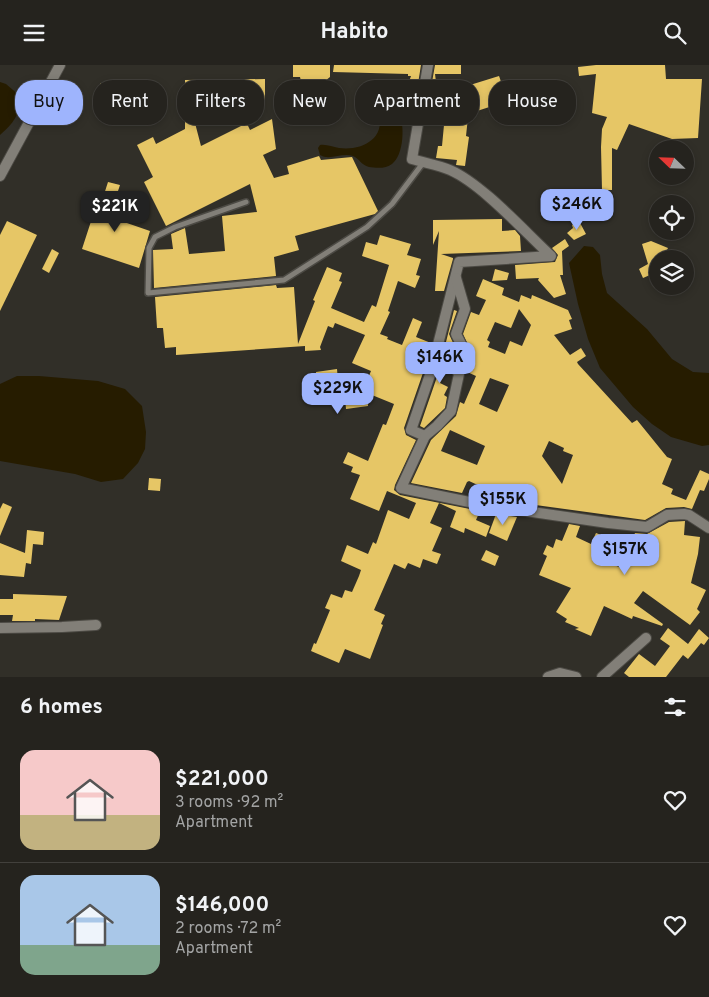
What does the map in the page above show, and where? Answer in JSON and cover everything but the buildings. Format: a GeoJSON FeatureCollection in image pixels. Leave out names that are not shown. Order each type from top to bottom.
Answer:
{"type":"FeatureCollection","features":[{"type":"Feature","properties":{"kind":"street"},"geometry":{"type":"LineString","coordinates":[[0,176],[60,65]]}},
{"type":"Feature","properties":{"kind":"street"},"geometry":{"type":"LineString","coordinates":[[425,436],[411,430],[431,372],[459,261],[551,256],[465,178],[450,170],[412,159],[428,65]]}},
{"type":"Feature","properties":{"kind":"street"},"geometry":{"type":"LineString","coordinates":[[455,277],[465,309],[456,334],[462,346],[455,368],[459,375],[450,411],[425,436],[401,488],[484,505],[647,527],[667,515],[684,514],[689,515],[709,528]]}},
{"type":"Feature","properties":{"kind":"street"},"geometry":{"type":"LineString","coordinates":[[0,628],[96,625]]}},
{"type":"Feature","properties":{"kind":"street"},"geometry":{"type":"LineString","coordinates":[[602,677],[646,638]]}},
{"type":"Feature","properties":{"kind":"street"},"geometry":{"type":"LineString","coordinates":[[548,677],[560,673],[576,677]]}},
{"type":"Feature","properties":{"kind":"lane"},"geometry":{"type":"LineString","coordinates":[[246,202],[174,227],[155,237],[149,248],[148,293],[284,280],[367,227],[392,204],[424,163]]}},
{"type":"Feature","properties":{"kind":"shaded area"},"geometry":{"type":"Polygon","coordinates":[[[0,82],[6,84],[15,92],[15,119],[0,135],[0,82]]]}},
{"type":"Feature","properties":{"kind":"shaded area"},"geometry":{"type":"Polygon","coordinates":[[[380,125],[402,125],[403,132],[399,154],[396,160],[387,167],[369,167],[349,155],[324,157],[320,155],[318,148],[320,145],[355,148],[369,142],[378,131],[380,125]]]}},
{"type":"Feature","properties":{"kind":"shaded area"},"geometry":{"type":"Polygon","coordinates":[[[584,246],[593,247],[600,255],[607,293],[647,329],[672,359],[693,372],[709,373],[709,445],[702,446],[671,437],[652,424],[633,407],[600,368],[588,339],[569,263],[584,246]]]}},
{"type":"Feature","properties":{"kind":"shaded area"},"geometry":{"type":"Polygon","coordinates":[[[17,376],[98,381],[125,389],[142,406],[146,432],[145,449],[138,463],[123,479],[101,482],[75,474],[0,461],[0,384],[17,376]]]}}]}
